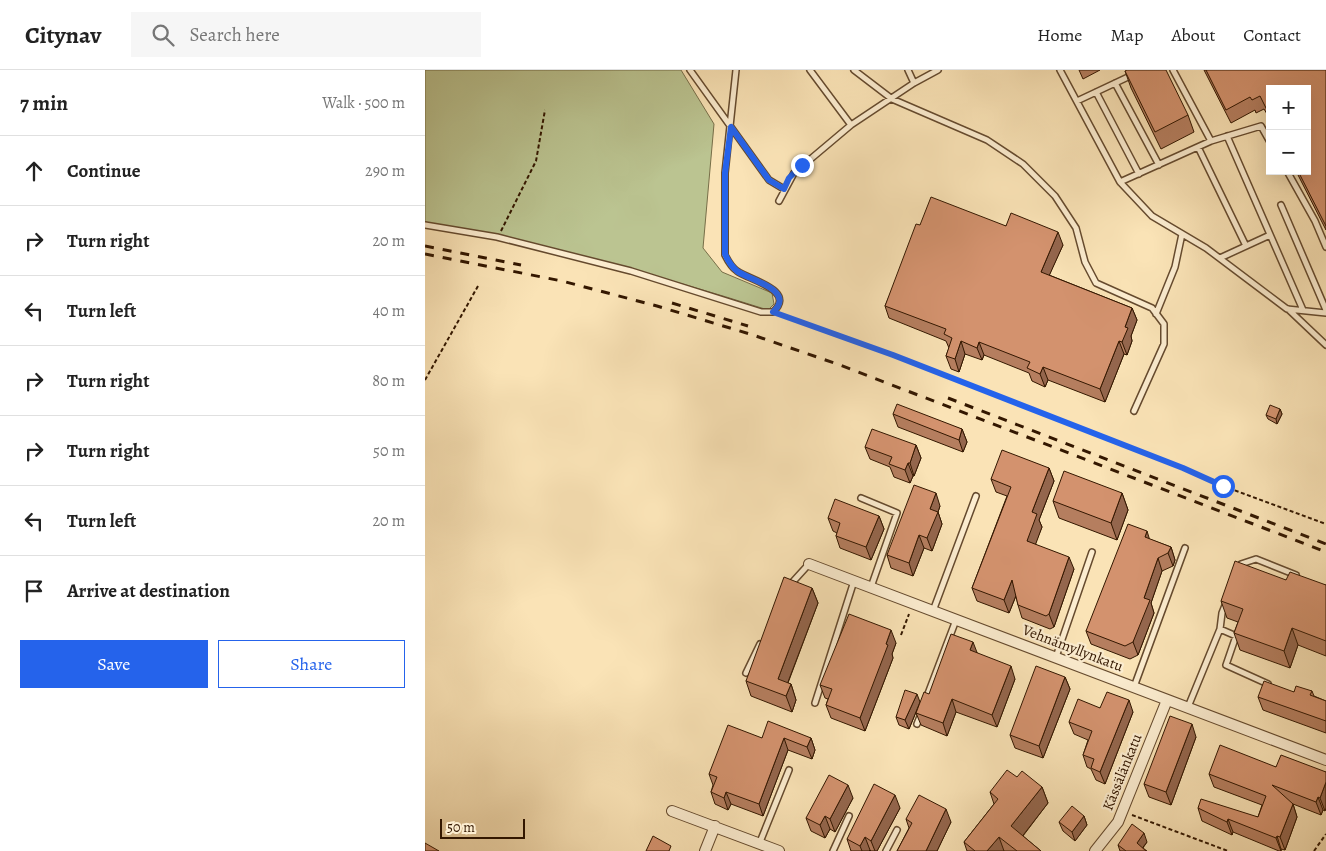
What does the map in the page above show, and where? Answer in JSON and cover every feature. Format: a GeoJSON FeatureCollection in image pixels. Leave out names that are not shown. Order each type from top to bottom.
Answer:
{"type":"FeatureCollection","features":[{"type":"Feature","properties":{"kind":"street","name":"Vehnämyllynkatu"},"geometry":{"type":"LineString","coordinates":[[809,564],[1326,760]]}},
{"type":"Feature","properties":{"kind":"street","name":"Kässälänkatu"},"geometry":{"type":"LineString","coordinates":[[1095,851],[1118,822],[1123,812],[1167,700]]}},
{"type":"Feature","properties":{"kind":"street"},"geometry":{"type":"LineString","coordinates":[[672,811],[760,842],[779,851]]}},
{"type":"Feature","properties":{"kind":"street"},"geometry":{"type":"LineString","coordinates":[[705,851],[715,826]]}},
{"type":"Feature","properties":{"kind":"lane"},"geometry":{"type":"LineString","coordinates":[[690,70],[769,180],[784,189]]}},
{"type":"Feature","properties":{"kind":"lane"},"geometry":{"type":"LineString","coordinates":[[425,225],[497,238],[631,271],[761,312],[773,312],[779,305],[780,300],[775,290],[737,271],[730,264],[725,254],[725,173],[737,70]]}},
{"type":"Feature","properties":{"kind":"lane"},"geometry":{"type":"LineString","coordinates":[[811,70],[851,124]]}},
{"type":"Feature","properties":{"kind":"lane"},"geometry":{"type":"LineString","coordinates":[[854,70],[892,99],[987,140],[1023,164],[1055,196],[1076,228],[1085,262],[1096,283],[1153,308],[1164,324],[1164,344],[1134,411]]}},
{"type":"Feature","properties":{"kind":"lane"},"geometry":{"type":"LineString","coordinates":[[908,70],[914,83]]}},
{"type":"Feature","properties":{"kind":"lane"},"geometry":{"type":"LineString","coordinates":[[779,201],[794,173],[851,124],[914,83],[939,70]]}},
{"type":"Feature","properties":{"kind":"lane"},"geometry":{"type":"LineString","coordinates":[[1061,70],[1120,182],[1152,216],[1220,258],[1287,308],[1326,345]]}},
{"type":"Feature","properties":{"kind":"lane"},"geometry":{"type":"LineString","coordinates":[[1124,70],[1127,77]]}},
{"type":"Feature","properties":{"kind":"lane"},"geometry":{"type":"LineString","coordinates":[[1077,100],[1143,70]]}},
{"type":"Feature","properties":{"kind":"lane"},"geometry":{"type":"LineString","coordinates":[[1173,70],[1211,141]]}},
{"type":"Feature","properties":{"kind":"lane"},"geometry":{"type":"LineString","coordinates":[[1115,83],[1159,165]]}},
{"type":"Feature","properties":{"kind":"lane"},"geometry":{"type":"LineString","coordinates":[[1096,92],[1139,174]]}},
{"type":"Feature","properties":{"kind":"lane"},"geometry":{"type":"LineString","coordinates":[[1120,182],[1211,141],[1261,126],[1266,135]]}},
{"type":"Feature","properties":{"kind":"lane"},"geometry":{"type":"LineString","coordinates":[[1227,136],[1303,310]]}},
{"type":"Feature","properties":{"kind":"lane"},"geometry":{"type":"LineString","coordinates":[[1198,147],[1246,246]]}},
{"type":"Feature","properties":{"kind":"lane"},"geometry":{"type":"LineString","coordinates":[[1289,175],[1315,221],[1326,247]]}},
{"type":"Feature","properties":{"kind":"lane"},"geometry":{"type":"LineString","coordinates":[[1281,205],[1326,312],[1287,308]]}},
{"type":"Feature","properties":{"kind":"lane"},"geometry":{"type":"LineString","coordinates":[[1156,314],[1175,267],[1181,234]]}},
{"type":"Feature","properties":{"kind":"lane"},"geometry":{"type":"LineString","coordinates":[[1220,258],[1270,235]]}},
{"type":"Feature","properties":{"kind":"lane"},"geometry":{"type":"LineString","coordinates":[[933,611],[976,496]]}},
{"type":"Feature","properties":{"kind":"lane"},"geometry":{"type":"LineString","coordinates":[[861,498],[897,513],[871,588]]}},
{"type":"Feature","properties":{"kind":"lane"},"geometry":{"type":"LineString","coordinates":[[1134,687],[1185,548]]}},
{"type":"Feature","properties":{"kind":"lane"},"geometry":{"type":"LineString","coordinates":[[1055,657],[1092,552]]}},
{"type":"Feature","properties":{"kind":"lane"},"geometry":{"type":"LineString","coordinates":[[1238,572],[1241,564],[1257,559],[1300,576]]}},
{"type":"Feature","properties":{"kind":"lane"},"geometry":{"type":"LineString","coordinates":[[783,596],[787,588],[805,571],[809,564]]}},
{"type":"Feature","properties":{"kind":"lane"},"geometry":{"type":"LineString","coordinates":[[815,703],[854,581]]}},
{"type":"Feature","properties":{"kind":"lane"},"geometry":{"type":"LineString","coordinates":[[1188,707],[1220,629],[1222,614],[1228,597]]}},
{"type":"Feature","properties":{"kind":"lane"},"geometry":{"type":"LineString","coordinates":[[917,724],[956,620]]}},
{"type":"Feature","properties":{"kind":"lane"},"geometry":{"type":"LineString","coordinates":[[1220,629],[1236,636],[1226,665],[1272,686]]}},
{"type":"Feature","properties":{"kind":"lane"},"geometry":{"type":"LineString","coordinates":[[746,673],[763,638]]}},
{"type":"Feature","properties":{"kind":"lane"},"geometry":{"type":"LineString","coordinates":[[760,842],[789,770]]}},
{"type":"Feature","properties":{"kind":"lane"},"geometry":{"type":"LineString","coordinates":[[833,851],[849,816]]}},
{"type":"Feature","properties":{"kind":"lane"},"geometry":{"type":"LineString","coordinates":[[886,851],[897,830]]}},
{"type":"Feature","properties":{"kind":"path"},"geometry":{"type":"LineString","coordinates":[[497,238],[536,161],[545,110]]}},
{"type":"Feature","properties":{"kind":"path"},"geometry":{"type":"LineString","coordinates":[[425,380],[478,286]]}},
{"type":"Feature","properties":{"kind":"path"},"geometry":{"type":"LineString","coordinates":[[773,312],[893,355],[1157,458],[1223,486],[1326,524]]}},
{"type":"Feature","properties":{"kind":"path"},"geometry":{"type":"LineString","coordinates":[[901,635],[910,612]]}},
{"type":"Feature","properties":{"kind":"path"},"geometry":{"type":"LineString","coordinates":[[1123,812],[1228,851]]}},
{"type":"Feature","properties":{"kind":"path"},"geometry":{"type":"LineString","coordinates":[[1314,851],[1326,834]]}},
{"type":"Feature","properties":{"kind":"green space"},"geometry":{"type":"Polygon","coordinates":[[[425,70],[681,70],[714,124],[703,248],[722,272],[772,293],[774,304],[768,310],[598,261],[512,240],[425,222],[425,70]]]}},
{"type":"Feature","properties":{"kind":"building"},"geometry":{"type":"Polygon","coordinates":[[[1166,70],[1188,115],[1155,132],[1125,71],[1166,70]]]}},
{"type":"Feature","properties":{"kind":"building"},"geometry":{"type":"Polygon","coordinates":[[[1206,70],[1326,70],[1326,226],[1300,175],[1311,175],[1311,85],[1266,85],[1266,108],[1260,96],[1252,100],[1250,97],[1226,110],[1206,70]]]}},
{"type":"Feature","properties":{"kind":"building"},"geometry":{"type":"Polygon","coordinates":[[[931,197],[1006,226],[1011,213],[1058,232],[1041,272],[1132,308],[1125,327],[1128,328],[1122,342],[1119,341],[1100,389],[1043,367],[1040,374],[1027,368],[1030,362],[979,342],[977,348],[961,341],[955,359],[946,356],[952,338],[944,334],[946,329],[885,306],[916,224],[920,225],[931,197]]]}},
{"type":"Feature","properties":{"kind":"building"},"geometry":{"type":"Polygon","coordinates":[[[897,404],[962,429],[959,440],[893,414],[897,404]]]}},
{"type":"Feature","properties":{"kind":"building"},"geometry":{"type":"Polygon","coordinates":[[[1270,405],[1280,409],[1276,419],[1266,415],[1270,405]]]}},
{"type":"Feature","properties":{"kind":"building"},"geometry":{"type":"Polygon","coordinates":[[[872,429],[916,445],[910,463],[908,463],[905,470],[889,464],[892,457],[865,447],[872,429]]]}},
{"type":"Feature","properties":{"kind":"building"},"geometry":{"type":"Polygon","coordinates":[[[1002,450],[1049,468],[1032,512],[1037,514],[1027,541],[1069,557],[1049,614],[1046,616],[1018,605],[1012,580],[1004,600],[972,588],[1011,487],[991,479],[1002,450]]]}},
{"type":"Feature","properties":{"kind":"building"},"geometry":{"type":"Polygon","coordinates":[[[1064,471],[1122,493],[1111,523],[1053,501],[1064,471]]]}},
{"type":"Feature","properties":{"kind":"building"},"geometry":{"type":"Polygon","coordinates":[[[914,485],[936,493],[930,509],[938,512],[927,538],[919,535],[909,563],[887,555],[914,485]]]}},
{"type":"Feature","properties":{"kind":"building"},"geometry":{"type":"Polygon","coordinates":[[[835,499],[879,516],[866,547],[836,536],[840,523],[828,518],[835,499]]]}},
{"type":"Feature","properties":{"kind":"building"},"geometry":{"type":"Polygon","coordinates":[[[1128,524],[1147,531],[1145,537],[1171,547],[1168,553],[1158,558],[1144,598],[1150,600],[1133,642],[1125,646],[1086,631],[1128,524]]]}},
{"type":"Feature","properties":{"kind":"building"},"geometry":{"type":"Polygon","coordinates":[[[1235,561],[1286,580],[1290,572],[1326,585],[1326,641],[1292,628],[1284,651],[1234,633],[1243,609],[1221,601],[1235,561]]]}},
{"type":"Feature","properties":{"kind":"building"},"geometry":{"type":"Polygon","coordinates":[[[784,577],[812,588],[778,679],[791,684],[786,696],[746,681],[784,577]]]}},
{"type":"Feature","properties":{"kind":"building"},"geometry":{"type":"Polygon","coordinates":[[[849,614],[891,630],[886,644],[888,645],[860,718],[826,705],[832,689],[820,685],[849,614]]]}},
{"type":"Feature","properties":{"kind":"building"},"geometry":{"type":"Polygon","coordinates":[[[951,634],[973,642],[970,650],[1011,666],[992,715],[952,699],[943,723],[916,713],[924,692],[929,694],[951,634]]]}},
{"type":"Feature","properties":{"kind":"building"},"geometry":{"type":"Polygon","coordinates":[[[1036,666],[1065,677],[1039,746],[1010,735],[1036,666]]]}},
{"type":"Feature","properties":{"kind":"building"},"geometry":{"type":"Polygon","coordinates":[[[1264,681],[1294,692],[1296,686],[1312,691],[1310,695],[1326,701],[1326,721],[1258,697],[1264,681]]]}},
{"type":"Feature","properties":{"kind":"building"},"geometry":{"type":"Polygon","coordinates":[[[905,690],[917,694],[905,720],[896,717],[905,690]]]}},
{"type":"Feature","properties":{"kind":"building"},"geometry":{"type":"Polygon","coordinates":[[[1107,692],[1129,700],[1100,772],[1091,768],[1094,759],[1083,755],[1092,731],[1069,722],[1078,699],[1100,708],[1107,692]]]}},
{"type":"Feature","properties":{"kind":"building"},"geometry":{"type":"Polygon","coordinates":[[[1170,716],[1192,724],[1166,792],[1144,784],[1170,716]]]}},
{"type":"Feature","properties":{"kind":"building"},"geometry":{"type":"Polygon","coordinates":[[[768,721],[811,738],[807,747],[784,738],[759,804],[726,792],[724,798],[711,792],[717,777],[709,774],[728,725],[762,738],[768,721]]]}},
{"type":"Feature","properties":{"kind":"building"},"geometry":{"type":"Polygon","coordinates":[[[1220,745],[1276,767],[1281,755],[1326,772],[1326,782],[1320,798],[1318,797],[1316,802],[1272,785],[1293,804],[1280,837],[1277,836],[1276,838],[1228,819],[1227,822],[1198,808],[1201,799],[1258,817],[1266,796],[1209,774],[1220,745]]]}},
{"type":"Feature","properties":{"kind":"building"},"geometry":{"type":"Polygon","coordinates":[[[1007,770],[1017,777],[1022,771],[1042,787],[1011,826],[1041,851],[1017,851],[999,837],[987,851],[975,851],[964,842],[998,799],[990,792],[1007,770]]]}},
{"type":"Feature","properties":{"kind":"building"},"geometry":{"type":"Polygon","coordinates":[[[829,775],[848,785],[830,819],[825,816],[820,825],[806,818],[829,775]]]}},
{"type":"Feature","properties":{"kind":"building"},"geometry":{"type":"Polygon","coordinates":[[[874,784],[895,795],[871,841],[865,837],[860,846],[847,839],[874,784]]]}},
{"type":"Feature","properties":{"kind":"building"},"geometry":{"type":"Polygon","coordinates":[[[919,795],[946,809],[926,851],[897,851],[912,823],[906,819],[919,795]]]}},
{"type":"Feature","properties":{"kind":"building"},"geometry":{"type":"Polygon","coordinates":[[[1072,806],[1084,816],[1072,832],[1059,822],[1072,806]]]}},
{"type":"Feature","properties":{"kind":"building"},"geometry":{"type":"Polygon","coordinates":[[[1132,824],[1144,833],[1137,843],[1146,851],[1126,851],[1118,845],[1132,824]]]}},
{"type":"Feature","properties":{"kind":"building"},"geometry":{"type":"Polygon","coordinates":[[[653,836],[671,846],[669,851],[646,851],[653,836]]]}},
{"type":"Feature","properties":{"kind":"building"},"geometry":{"type":"Polygon","coordinates":[[[425,843],[439,851],[425,851],[425,843]]]}},
{"type":"Feature","properties":{"kind":"railway"},"geometry":{"type":"LineString","coordinates":[[425,246],[521,265]]}},
{"type":"Feature","properties":{"kind":"railway"},"geometry":{"type":"LineString","coordinates":[[425,254],[562,281],[657,306],[753,335],[840,365],[1326,552]]}},
{"type":"Feature","properties":{"kind":"railway"},"geometry":{"type":"LineString","coordinates":[[672,303],[748,326]]}},
{"type":"Feature","properties":{"kind":"railway"},"geometry":{"type":"LineString","coordinates":[[948,398],[1326,544]]}},
{"type":"Feature","properties":{"kind":"route"},"geometry":{"type":"LineString","coordinates":[[802,165],[789,178],[784,189],[772,183],[731,127],[725,173],[723,243],[725,254],[730,264],[737,271],[775,290],[780,300],[777,309],[773,312],[775,314],[893,355],[1183,468],[1223,486]]}}]}
